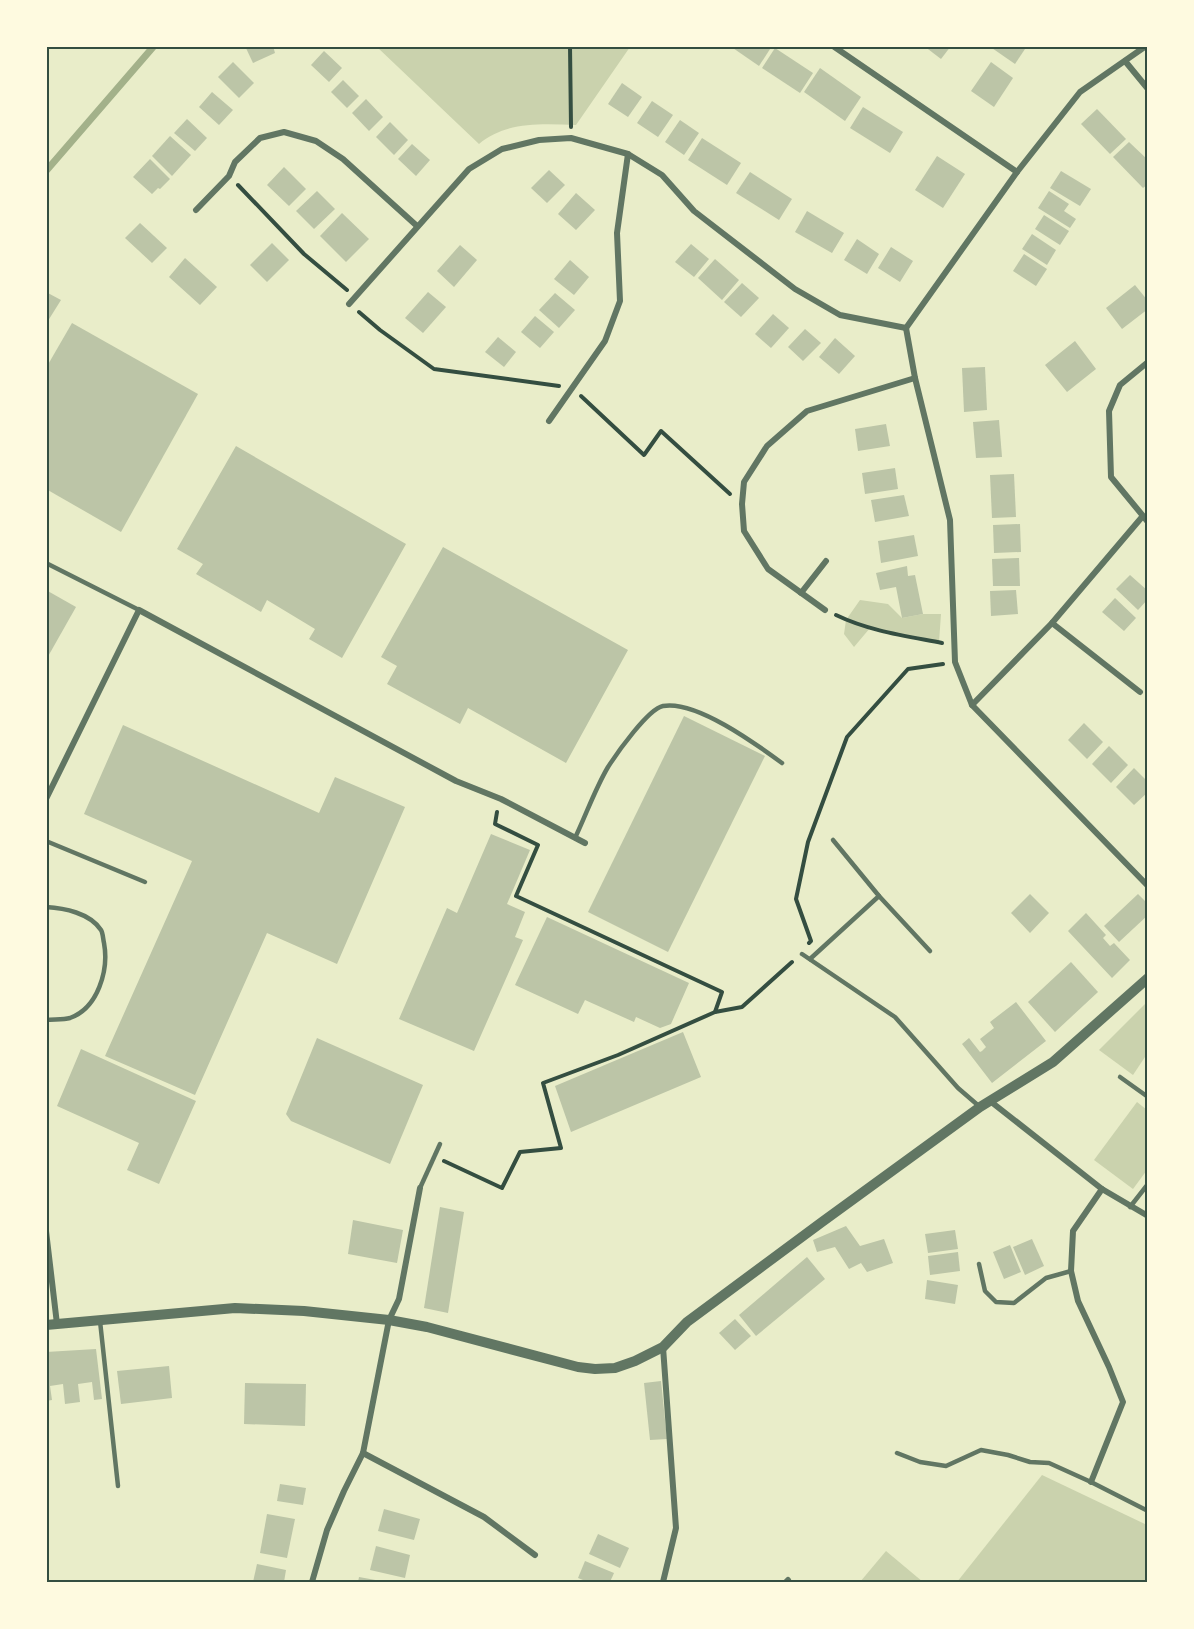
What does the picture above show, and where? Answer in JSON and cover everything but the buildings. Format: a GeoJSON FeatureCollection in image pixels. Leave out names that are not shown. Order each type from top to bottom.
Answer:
{"type":"FeatureCollection","features":[{"type":"Feature","properties":{"kind":"street"},"geometry":{"type":"LineString","coordinates":[[833,46],[1017,172]]}},
{"type":"Feature","properties":{"kind":"street"},"geometry":{"type":"LineString","coordinates":[[1146,46],[1080,92],[1017,172],[906,328],[915,378],[950,520],[955,662],[972,705],[1148,886]]}},
{"type":"Feature","properties":{"kind":"street"},"geometry":{"type":"LineString","coordinates":[[1125,61],[1148,88]]}},
{"type":"Feature","properties":{"kind":"street"},"geometry":{"type":"LineString","coordinates":[[196,210],[229,176],[235,162],[260,138],[284,132],[316,141],[343,159],[417,226]]}},
{"type":"Feature","properties":{"kind":"street"},"geometry":{"type":"LineString","coordinates":[[349,304],[469,169],[502,149],[539,140],[571,138],[628,154],[662,175],[694,211],[795,290],[840,315],[906,328]]}},
{"type":"Feature","properties":{"kind":"street"},"geometry":{"type":"LineString","coordinates":[[549,421],[605,341],[620,301],[617,233],[628,154]]}},
{"type":"Feature","properties":{"kind":"street"},"geometry":{"type":"LineString","coordinates":[[1148,362],[1120,385],[1109,411],[1112,477],[1148,522]]}},
{"type":"Feature","properties":{"kind":"street"},"geometry":{"type":"LineString","coordinates":[[825,610],[768,569],[744,531],[742,504],[744,482],[767,446],[807,411],[915,378]]}},
{"type":"Feature","properties":{"kind":"street"},"geometry":{"type":"LineString","coordinates":[[972,705],[1052,623],[1142,517]]}},
{"type":"Feature","properties":{"kind":"street"},"geometry":{"type":"LineString","coordinates":[[801,593],[826,561]]}},
{"type":"Feature","properties":{"kind":"street"},"geometry":{"type":"LineString","coordinates":[[46,799],[139,610],[456,781],[501,799],[585,843]]}},
{"type":"Feature","properties":{"kind":"street"},"geometry":{"type":"LineString","coordinates":[[1052,623],[1140,692]]}},
{"type":"Feature","properties":{"kind":"street"},"geometry":{"type":"LineString","coordinates":[[46,1231],[52,1324],[235,1308],[304,1311],[389,1320],[426,1327],[563,1364],[594,1369],[615,1368],[636,1361],[663,1347],[687,1322],[741,1281],[985,1104],[1053,1062],[1148,978]]}},
{"type":"Feature","properties":{"kind":"street"},"geometry":{"type":"LineString","coordinates":[[985,1104],[1102,1189],[1148,1216]]}},
{"type":"Feature","properties":{"kind":"street"},"geometry":{"type":"LineString","coordinates":[[312,1582],[327,1530],[363,1453],[389,1320],[399,1299],[420,1188]]}},
{"type":"Feature","properties":{"kind":"street"},"geometry":{"type":"LineString","coordinates":[[1091,1482],[1123,1402],[1078,1300],[1071,1271],[1073,1231],[1102,1189]]}},
{"type":"Feature","properties":{"kind":"street"},"geometry":{"type":"LineString","coordinates":[[663,1347],[676,1528],[663,1582]]}},
{"type":"Feature","properties":{"kind":"street"},"geometry":{"type":"LineString","coordinates":[[363,1453],[484,1517],[535,1555]]}},
{"type":"Feature","properties":{"kind":"lane"},"geometry":{"type":"LineString","coordinates":[[46,563],[139,610]]}},
{"type":"Feature","properties":{"kind":"lane"},"geometry":{"type":"LineString","coordinates":[[576,838],[608,766],[647,715],[663,706],[693,708],[750,740],[782,763]]}},
{"type":"Feature","properties":{"kind":"lane"},"geometry":{"type":"LineString","coordinates":[[833,840],[879,896],[930,951]]}},
{"type":"Feature","properties":{"kind":"lane"},"geometry":{"type":"LineString","coordinates":[[46,841],[144,882]]}},
{"type":"Feature","properties":{"kind":"lane"},"geometry":{"type":"LineString","coordinates":[[810,959],[879,896]]}},
{"type":"Feature","properties":{"kind":"lane"},"geometry":{"type":"LineString","coordinates":[[46,907],[63,908],[86,916],[101,930],[105,952],[103,979],[97,993],[87,1006],[70,1018],[46,1020]]}},
{"type":"Feature","properties":{"kind":"lane"},"geometry":{"type":"LineString","coordinates":[[802,954],[895,1017],[958,1088],[985,1104]]}},
{"type":"Feature","properties":{"kind":"lane"},"geometry":{"type":"LineString","coordinates":[[1120,1077],[1148,1097]]}},
{"type":"Feature","properties":{"kind":"lane"},"geometry":{"type":"LineString","coordinates":[[420,1188],[440,1144]]}},
{"type":"Feature","properties":{"kind":"lane"},"geometry":{"type":"LineString","coordinates":[[1130,1207],[1148,1184]]}},
{"type":"Feature","properties":{"kind":"lane"},"geometry":{"type":"LineString","coordinates":[[979,1264],[985,1291],[996,1302],[1014,1303],[1046,1278],[1071,1271]]}},
{"type":"Feature","properties":{"kind":"lane"},"geometry":{"type":"LineString","coordinates":[[100,1321],[118,1486]]}},
{"type":"Feature","properties":{"kind":"lane"},"geometry":{"type":"LineString","coordinates":[[897,1453],[920,1462],[946,1466],[981,1450],[1030,1462],[1049,1463],[1148,1511]]}},
{"type":"Feature","properties":{"kind":"path"},"geometry":{"type":"LineString","coordinates":[[569,47],[571,138]]}},
{"type":"Feature","properties":{"kind":"path"},"geometry":{"type":"LineString","coordinates":[[229,176],[304,254],[357,297]]}},
{"type":"Feature","properties":{"kind":"path"},"geometry":{"type":"LineString","coordinates":[[349,304],[380,330],[434,369],[572,388],[644,455],[661,431],[742,504]]}},
{"type":"Feature","properties":{"kind":"path"},"geometry":{"type":"LineString","coordinates":[[825,610],[850,622],[899,635],[955,645]]}},
{"type":"Feature","properties":{"kind":"path"},"geometry":{"type":"LineString","coordinates":[[435,1157],[502,1188],[520,1152],[561,1148],[543,1083],[618,1055],[715,1012],[742,1007],[802,954],[811,941],[796,899],[808,842],[847,737],[908,669],[955,662]]}},
{"type":"Feature","properties":{"kind":"path"},"geometry":{"type":"LineString","coordinates":[[495,824],[538,845],[516,896],[722,992],[715,1012]]}},
{"type":"Feature","properties":{"kind":"green space"},"geometry":{"type":"Polygon","coordinates":[[[377,47],[630,47],[576,125],[525,125],[501,131],[479,144],[377,47]]]}},
{"type":"Feature","properties":{"kind":"green space"},"geometry":{"type":"Polygon","coordinates":[[[860,600],[888,604],[902,618],[923,614],[941,614],[939,642],[870,628],[854,647],[844,634],[846,620],[860,600]]]}},
{"type":"Feature","properties":{"kind":"green space"},"geometry":{"type":"Polygon","coordinates":[[[1147,1002],[1147,1054],[1133,1075],[1099,1050],[1147,1002]]]}},
{"type":"Feature","properties":{"kind":"green space"},"geometry":{"type":"Polygon","coordinates":[[[1137,1102],[1147,1110],[1147,1170],[1133,1189],[1094,1160],[1137,1102]]]}},
{"type":"Feature","properties":{"kind":"green space"},"geometry":{"type":"Polygon","coordinates":[[[1042,1475],[1147,1525],[1147,1582],[957,1582],[1042,1475]]]}},
{"type":"Feature","properties":{"kind":"green space"},"geometry":{"type":"Polygon","coordinates":[[[886,1551],[923,1582],[860,1582],[886,1551]]]}},
{"type":"Feature","properties":{"kind":"waterway"},"geometry":{"type":"LineString","coordinates":[[46,171],[154,46]]}}]}
